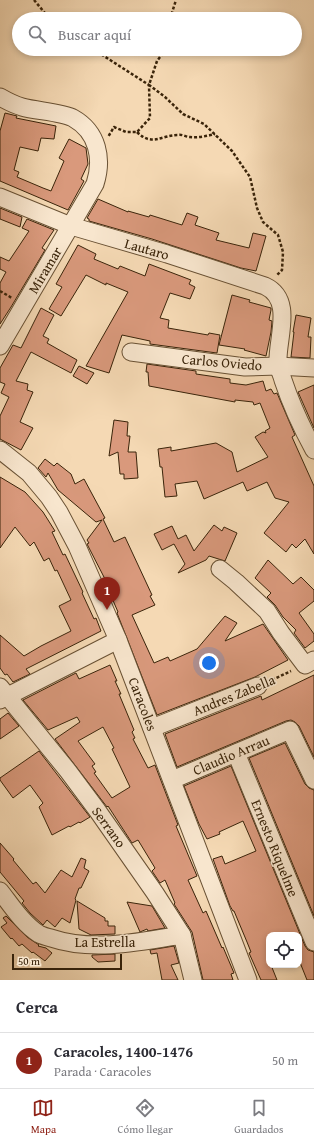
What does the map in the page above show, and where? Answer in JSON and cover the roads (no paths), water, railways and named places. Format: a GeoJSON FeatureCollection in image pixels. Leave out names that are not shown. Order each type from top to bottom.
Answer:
{"type":"FeatureCollection","features":[{"type":"Feature","properties":{"kind":"street","name":"Miramar"},"geometry":{"type":"LineString","coordinates":[[0,97],[21,107],[72,117],[92,136],[99,154],[100,164],[95,184],[0,346]]}},
{"type":"Feature","properties":{"kind":"street","name":"Lautaro"},"geometry":{"type":"LineString","coordinates":[[0,197],[71,226],[167,254],[265,286],[278,296],[282,310],[278,366]]}},
{"type":"Feature","properties":{"kind":"street","name":"Carlos Oviedo"},"geometry":{"type":"LineString","coordinates":[[131,352],[245,367],[278,366],[314,368]]}},
{"type":"Feature","properties":{"kind":"street"},"geometry":{"type":"LineString","coordinates":[[278,366],[288,394],[314,450]]}},
{"type":"Feature","properties":{"kind":"street","name":"Caracoles"},"geometry":{"type":"LineString","coordinates":[[0,450],[29,473],[49,497],[59,512],[77,546],[118,640],[248,980]]}},
{"type":"Feature","properties":{"kind":"street"},"geometry":{"type":"LineString","coordinates":[[220,569],[241,586],[267,611],[282,633],[309,662]]}},
{"type":"Feature","properties":{"kind":"street"},"geometry":{"type":"LineString","coordinates":[[2,694],[118,640]]}},
{"type":"Feature","properties":{"kind":"street","name":"Andres Zabella"},"geometry":{"type":"LineString","coordinates":[[152,728],[258,686]]}},
{"type":"Feature","properties":{"kind":"street","name":"Serrano"},"geometry":{"type":"LineString","coordinates":[[2,694],[38,733],[97,810],[155,893],[182,935],[193,980]]}},
{"type":"Feature","properties":{"kind":"street","name":"Claudio Arrau"},"geometry":{"type":"LineString","coordinates":[[172,780],[290,730],[314,780]]}},
{"type":"Feature","properties":{"kind":"street","name":"Ernesto Riquelme"},"geometry":{"type":"LineString","coordinates":[[236,753],[314,942]]}},
{"type":"Feature","properties":{"kind":"street","name":"La Estrella"},"geometry":{"type":"LineString","coordinates":[[0,891],[25,921],[40,934],[61,941],[92,944],[134,943],[182,935]]}},
{"type":"Feature","properties":{"kind":"place","name":"Caracoles, 1400-1476"},"geometry":{"type":"Point","coordinates":[107,610]}}]}
